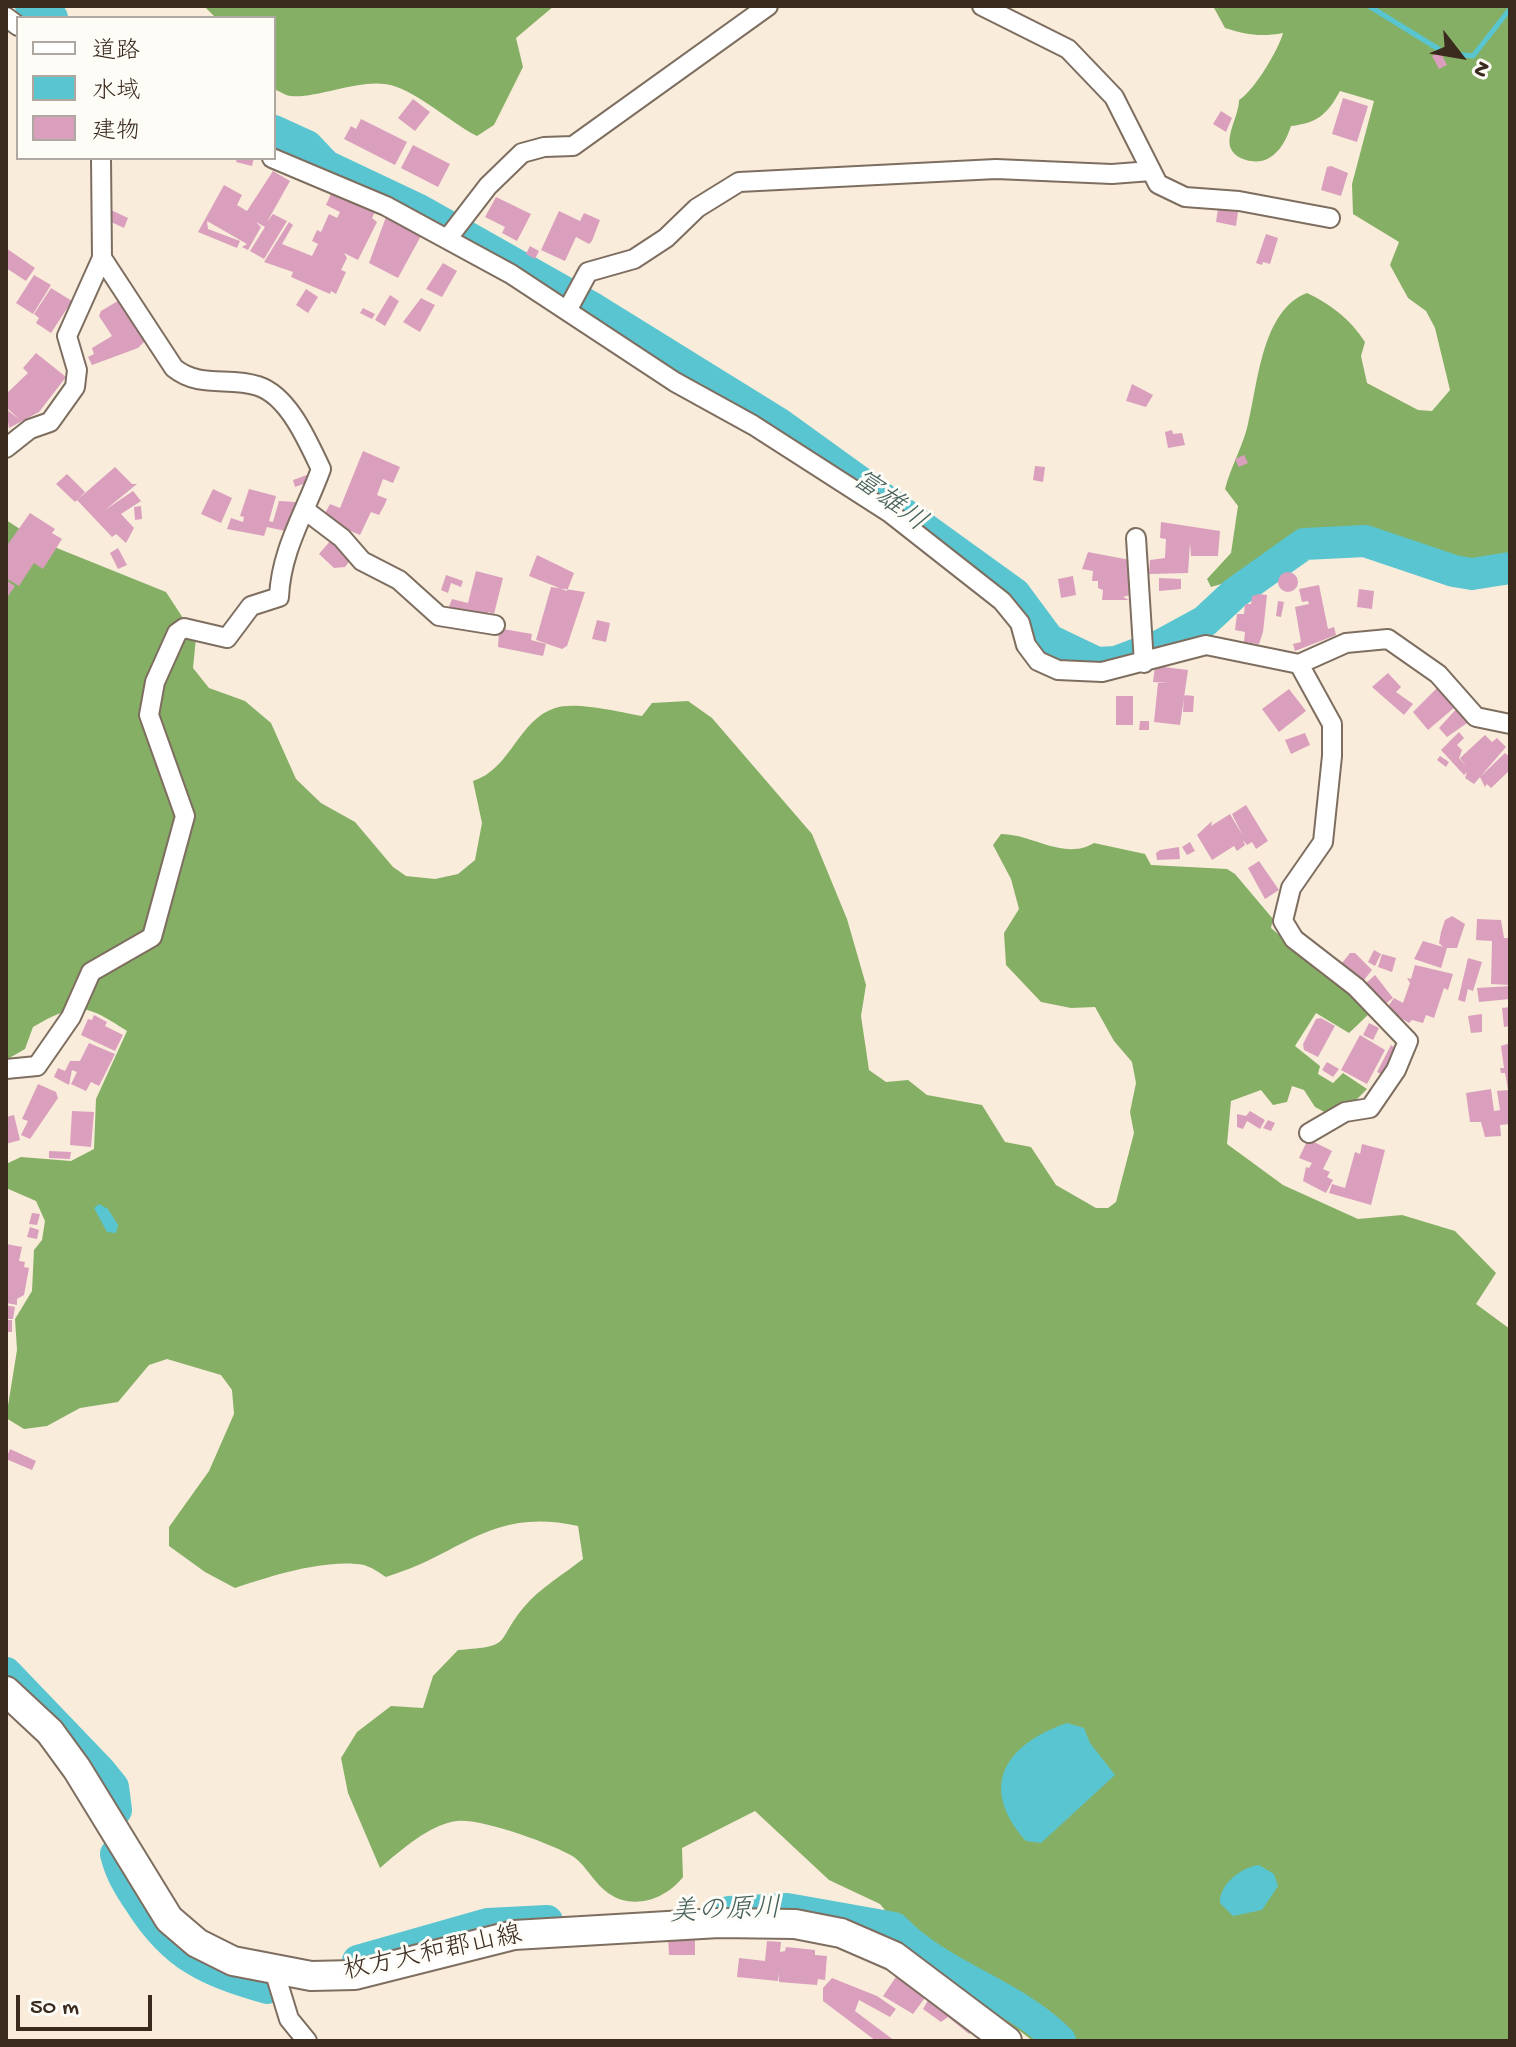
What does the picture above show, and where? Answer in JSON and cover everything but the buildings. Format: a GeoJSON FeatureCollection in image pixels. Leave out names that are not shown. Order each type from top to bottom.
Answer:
{"type":"FeatureCollection","features":[{"type":"Feature","properties":{"kind":"main road","name":"枚方大和郡山線"},"geometry":{"type":"LineString","coordinates":[[6,1691],[50,1732],[77,1769],[169,1919],[197,1943],[233,1961],[311,1976],[355,1975],[514,1935],[719,1923],[795,1924],[841,1933],[894,1956],[1007,2041]]}},
{"type":"Feature","properties":{"kind":"street"},"geometry":{"type":"LineString","coordinates":[[448,238],[488,186],[522,153],[544,147],[573,146],[768,6]]}},
{"type":"Feature","properties":{"kind":"street"},"geometry":{"type":"LineString","coordinates":[[982,6],[1068,49],[1114,97],[1158,184],[1185,197],[1239,201],[1330,218]]}},
{"type":"Feature","properties":{"kind":"street"},"geometry":{"type":"LineString","coordinates":[[6,448],[30,429],[50,422],[75,387],[77,370],[67,336],[102,258],[101,160]]}},
{"type":"Feature","properties":{"kind":"street"},"geometry":{"type":"LineString","coordinates":[[276,160],[386,206],[573,299],[675,382],[753,425],[890,513],[1002,601],[1020,623],[1026,645],[1038,661],[1058,670],[1079,673],[1144,663],[1206,645],[1299,664],[1346,643],[1388,639],[1438,674],[1476,717],[1510,724]]}},
{"type":"Feature","properties":{"kind":"street"},"geometry":{"type":"LineString","coordinates":[[573,299],[588,272],[634,259],[666,238],[697,208],[739,182],[996,169],[1112,174],[1151,171]]}},
{"type":"Feature","properties":{"kind":"street"},"geometry":{"type":"LineString","coordinates":[[6,1069],[37,1066],[71,1017],[91,972],[152,937],[185,816],[149,724],[155,682],[177,633],[184,628],[227,638],[251,606],[279,597],[280,577],[297,520],[305,510],[321,469],[299,427],[274,394],[257,385],[185,377],[174,368],[102,258]]}},
{"type":"Feature","properties":{"kind":"street"},"geometry":{"type":"LineString","coordinates":[[305,510],[342,538],[362,561],[399,580],[439,616],[495,625]]}},
{"type":"Feature","properties":{"kind":"street"},"geometry":{"type":"LineString","coordinates":[[1136,538],[1144,663]]}},
{"type":"Feature","properties":{"kind":"street"},"geometry":{"type":"LineString","coordinates":[[1299,664],[1332,724],[1332,756],[1323,842],[1291,888],[1283,921],[1294,939],[1356,987],[1408,1041],[1390,1080],[1370,1108],[1345,1112],[1309,1133]]}},
{"type":"Feature","properties":{"kind":"street"},"geometry":{"type":"LineString","coordinates":[[274,1970],[289,2019],[307,2041]]}},
{"type":"Feature","properties":{"kind":"green space"},"geometry":{"type":"Polygon","coordinates":[[[204,6],[554,6],[516,38],[523,67],[494,125],[477,136],[408,92],[385,84],[374,83],[300,96],[282,93],[276,90],[276,16],[214,16],[204,6]]]}},
{"type":"Feature","properties":{"kind":"green space"},"geometry":{"type":"Polygon","coordinates":[[[1213,6],[1510,6],[1510,563],[1487,567],[1463,565],[1371,535],[1347,530],[1324,530],[1285,540],[1242,575],[1211,587],[1207,579],[1231,553],[1238,506],[1225,489],[1246,432],[1264,350],[1280,315],[1292,302],[1307,293],[1353,326],[1365,342],[1361,356],[1367,383],[1418,410],[1432,411],[1450,390],[1435,328],[1426,311],[1408,298],[1390,265],[1399,242],[1353,214],[1352,184],[1374,101],[1340,91],[1320,116],[1308,123],[1291,126],[1285,141],[1269,158],[1255,161],[1238,156],[1231,149],[1230,138],[1239,100],[1265,69],[1283,33],[1254,35],[1225,28],[1213,6]]]}},
{"type":"Feature","properties":{"kind":"green space"},"geometry":{"type":"Polygon","coordinates":[[[6,520],[37,540],[166,592],[196,638],[193,668],[209,688],[245,701],[271,723],[296,779],[321,803],[355,822],[393,867],[406,876],[435,879],[458,874],[475,860],[482,823],[473,781],[497,766],[542,714],[555,708],[574,706],[642,716],[652,703],[688,701],[712,718],[812,834],[847,919],[866,985],[861,1016],[869,1070],[886,1082],[908,1080],[927,1095],[982,1105],[1005,1142],[1031,1147],[1056,1185],[1096,1208],[1108,1208],[1116,1202],[1134,1133],[1130,1112],[1136,1083],[1132,1062],[1114,1041],[1095,1007],[1071,1008],[1041,1002],[1006,965],[1004,933],[1019,909],[1011,879],[993,845],[1001,834],[1060,848],[1083,848],[1094,843],[1145,854],[1151,865],[1227,869],[1235,874],[1273,919],[1271,928],[1371,1012],[1349,1033],[1316,1013],[1295,1046],[1320,1066],[1318,1074],[1333,1083],[1343,1073],[1367,1089],[1354,1102],[1328,1114],[1315,1107],[1304,1090],[1292,1086],[1287,1102],[1273,1105],[1261,1090],[1231,1101],[1227,1144],[1283,1185],[1358,1219],[1402,1215],[1455,1231],[1496,1273],[1476,1304],[1510,1329],[1510,2041],[1033,2041],[924,1958],[880,1904],[829,1880],[755,1811],[682,1848],[683,1877],[668,1891],[638,1902],[608,1893],[579,1861],[564,1852],[517,1833],[468,1821],[436,1827],[380,1868],[348,1793],[341,1758],[357,1732],[391,1706],[423,1708],[433,1676],[458,1650],[488,1647],[501,1640],[530,1600],[583,1559],[578,1526],[548,1522],[499,1528],[386,1577],[364,1565],[333,1564],[281,1574],[235,1588],[205,1572],[169,1546],[169,1527],[209,1471],[234,1414],[232,1390],[221,1375],[167,1359],[149,1365],[118,1402],[80,1408],[47,1426],[24,1429],[6,1418],[17,1350],[15,1319],[32,1291],[34,1250],[42,1240],[45,1221],[36,1201],[6,1188],[6,1164],[21,1157],[71,1161],[94,1149],[96,1099],[127,1031],[91,1011],[71,1010],[33,1027],[25,1049],[6,1060],[6,520]]]}},
{"type":"Feature","properties":{"kind":"water"},"geometry":{"type":"Polygon","coordinates":[[[99,1204],[108,1209],[118,1225],[116,1233],[107,1232],[94,1208],[99,1204]]]}},
{"type":"Feature","properties":{"kind":"water"},"geometry":{"type":"Polygon","coordinates":[[[1067,1723],[1084,1728],[1090,1743],[1115,1775],[1041,1843],[1026,1841],[1011,1821],[1003,1802],[1001,1785],[1005,1769],[1014,1755],[1028,1743],[1067,1723]]]}},
{"type":"Feature","properties":{"kind":"water"},"geometry":{"type":"Polygon","coordinates":[[[1259,1865],[1274,1874],[1278,1886],[1262,1910],[1233,1916],[1220,1903],[1223,1890],[1238,1873],[1259,1865]]]}},
{"type":"Feature","properties":{"kind":"waterway","name":"富雄川"},"geometry":{"type":"LineString","coordinates":[[31,6],[48,16]]}},
{"type":"Feature","properties":{"kind":"waterway"},"geometry":{"type":"LineString","coordinates":[[1369,6],[1445,53],[1473,56],[1510,9]]}},
{"type":"Feature","properties":{"kind":"waterway","name":"富雄川"},"geometry":{"type":"LineString","coordinates":[[276,132],[307,146],[326,166],[419,210],[594,309],[778,423],[1015,594],[1049,640],[1097,663],[1116,662],[1161,645],[1205,621],[1235,593],[1304,544],[1365,541],[1454,571],[1472,574],[1510,568]]}},
{"type":"Feature","properties":{"kind":"waterway","name":"美の原川"},"geometry":{"type":"LineString","coordinates":[[6,1673],[113,1787],[116,1810]]}},
{"type":"Feature","properties":{"kind":"waterway","name":"美の原川"},"geometry":{"type":"LineString","coordinates":[[116,1854],[137,1898],[154,1922],[180,1949],[210,1968],[267,1988]]}},
{"type":"Feature","properties":{"kind":"waterway","name":"美の原川"},"geometry":{"type":"LineString","coordinates":[[729,1912],[787,1909],[894,1928],[933,1960],[1021,2010],[1060,2041]]}},
{"type":"Feature","properties":{"kind":"waterway","name":"美の原川"},"geometry":{"type":"LineString","coordinates":[[358,1961],[488,1924],[547,1921]]}}]}
